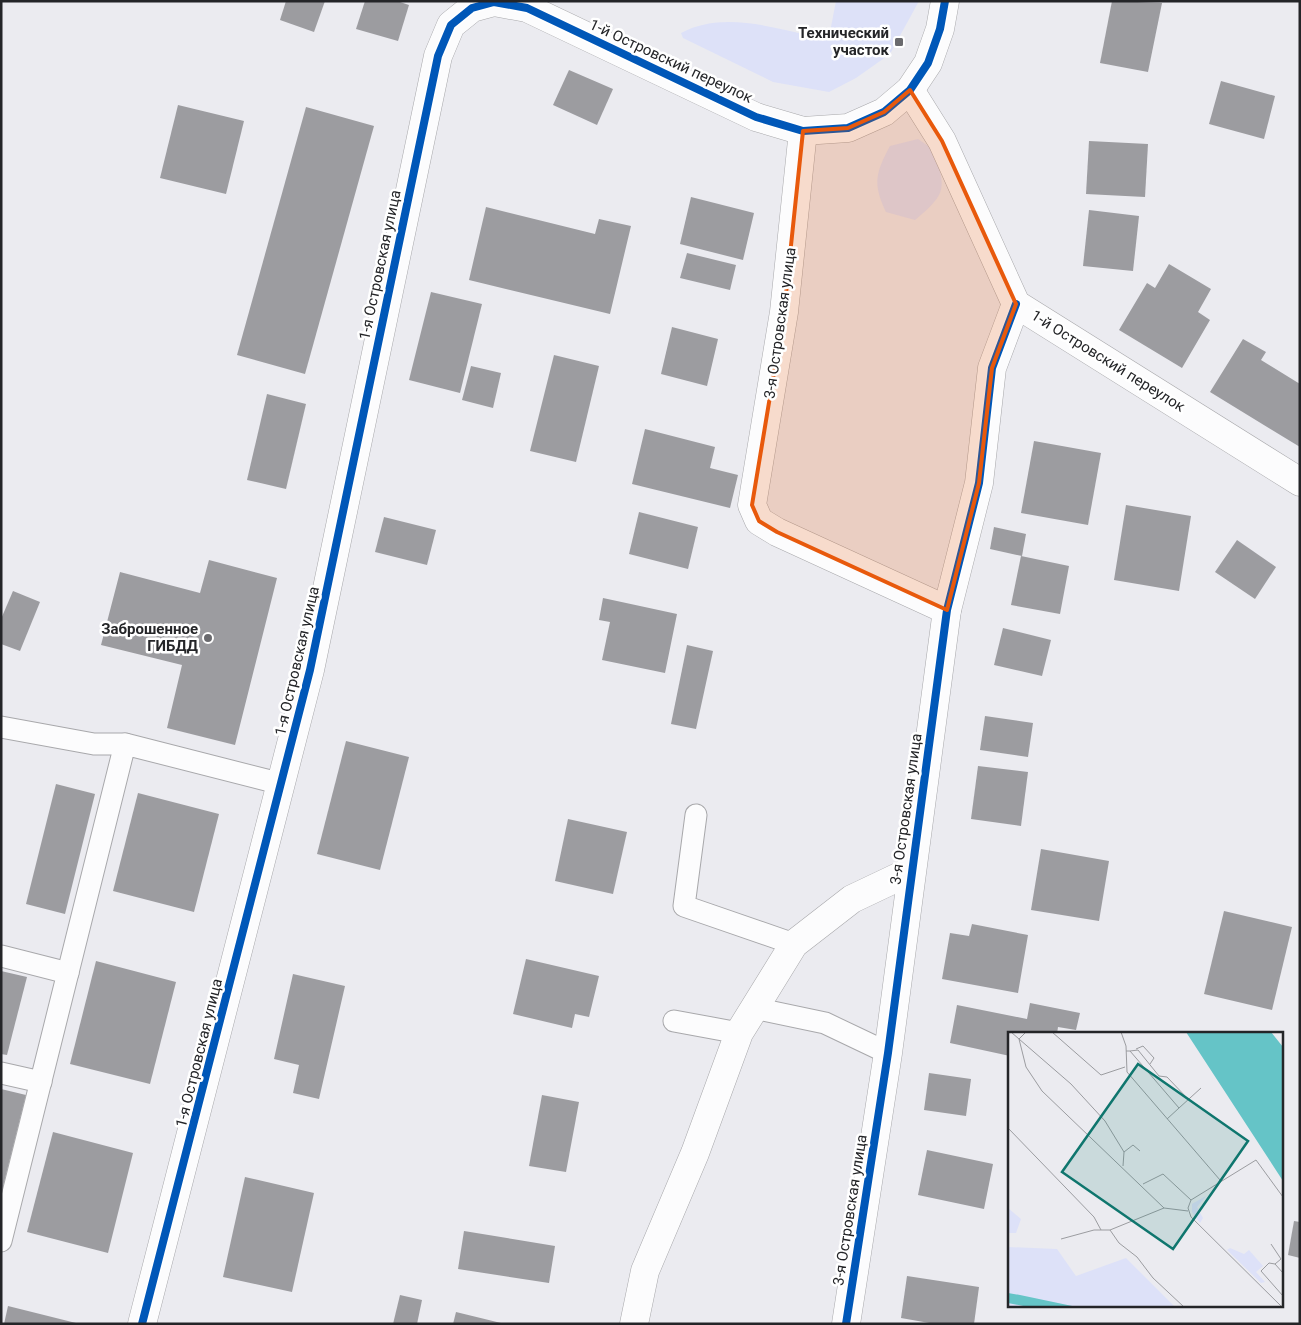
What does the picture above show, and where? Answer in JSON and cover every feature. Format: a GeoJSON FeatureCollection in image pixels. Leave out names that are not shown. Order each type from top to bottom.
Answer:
{"type":"FeatureCollection","features":[{"type":"Feature","properties":{"kind":"street"},"geometry":{"type":"LineString","coordinates":[[802,131],[848,128],[884,112],[910,90],[928,63],[940,29],[945,1]]}},
{"type":"Feature","properties":{"kind":"street","name":"1-й Островский переулок"},"geometry":{"type":"LineString","coordinates":[[467,5],[494,2],[527,8],[756,117],[802,131]]}},
{"type":"Feature","properties":{"kind":"street","name":"1-я Островская улица"},"geometry":{"type":"LineString","coordinates":[[142,1324],[310,670],[438,56],[450,25],[467,5]]}},
{"type":"Feature","properties":{"kind":"street","name":"1-й Островский переулок"},"geometry":{"type":"LineString","coordinates":[[910,90],[942,141],[1016,304],[1300,482]]}},
{"type":"Feature","properties":{"kind":"street","name":"3-я Островская улица"},"geometry":{"type":"LineString","coordinates":[[802,131],[784,312],[752,505],[759,521],[777,532],[947,610]]}},
{"type":"Feature","properties":{"kind":"street","name":"3-я Островская улица"},"geometry":{"type":"LineString","coordinates":[[846,1324],[888,1054],[947,610],[979,483],[992,368],[1016,304]]}},
{"type":"Feature","properties":{"kind":"street","name":"3-я Островская улица"},"geometry":{"type":"LineString","coordinates":[[634,1324],[646,1271],[695,1153],[739,1033],[754,1008],[794,944],[852,899],[911,871]]}},
{"type":"Feature","properties":{"kind":"lane"},"geometry":{"type":"LineString","coordinates":[[1,727],[94,744],[125,744],[282,784]]}},
{"type":"Feature","properties":{"kind":"lane"},"geometry":{"type":"LineString","coordinates":[[1,1241],[125,744]]}},
{"type":"Feature","properties":{"kind":"lane"},"geometry":{"type":"LineString","coordinates":[[696,815],[684,906],[794,944]]}},
{"type":"Feature","properties":{"kind":"lane"},"geometry":{"type":"LineString","coordinates":[[1,956],[68,972]]}},
{"type":"Feature","properties":{"kind":"lane"},"geometry":{"type":"LineString","coordinates":[[754,1008],[825,1023],[888,1054]]}},
{"type":"Feature","properties":{"kind":"lane"},"geometry":{"type":"LineString","coordinates":[[674,1021],[739,1033]]}},
{"type":"Feature","properties":{"kind":"lane"},"geometry":{"type":"LineString","coordinates":[[1,1073],[41,1082]]}},
{"type":"Feature","properties":{"kind":"highlighted area"},"geometry":{"type":"Polygon","coordinates":[[[910,90],[942,141],[1016,304],[992,368],[979,483],[947,610],[777,532],[759,521],[752,505],[784,312],[803,131],[848,128],[884,112],[910,90]]]}},
{"type":"Feature","properties":{"kind":"shaded area"},"geometry":{"type":"Polygon","coordinates":[[[836,1],[919,1],[890,54],[856,78],[829,92],[773,82],[683,38],[681,33],[698,26],[733,22],[768,26],[822,38],[830,32],[836,1]]]}},
{"type":"Feature","properties":{"kind":"shaded area"},"geometry":{"type":"Polygon","coordinates":[[[918,139],[934,150],[942,183],[938,197],[915,220],[886,212],[879,194],[878,179],[881,164],[890,146],[918,139]]]}},
{"type":"Feature","properties":{"kind":"building"},"geometry":{"type":"Polygon","coordinates":[[[286,1],[325,1],[314,32],[280,20],[286,1]]]}},
{"type":"Feature","properties":{"kind":"building"},"geometry":{"type":"Polygon","coordinates":[[[365,1],[397,1],[409,5],[398,41],[356,29],[365,1]]]}},
{"type":"Feature","properties":{"kind":"building"},"geometry":{"type":"Polygon","coordinates":[[[1112,1],[1162,3],[1148,72],[1100,63],[1112,1]]]}},
{"type":"Feature","properties":{"kind":"building"},"geometry":{"type":"Polygon","coordinates":[[[569,70],[613,89],[597,125],[553,105],[569,70]]]}},
{"type":"Feature","properties":{"kind":"building"},"geometry":{"type":"Polygon","coordinates":[[[1221,81],[1275,96],[1264,139],[1209,124],[1221,81]]]}},
{"type":"Feature","properties":{"kind":"building"},"geometry":{"type":"Polygon","coordinates":[[[178,105],[244,121],[226,194],[160,178],[178,105]]]}},
{"type":"Feature","properties":{"kind":"building"},"geometry":{"type":"Polygon","coordinates":[[[306,107],[374,126],[305,374],[237,355],[306,107]]]}},
{"type":"Feature","properties":{"kind":"building"},"geometry":{"type":"Polygon","coordinates":[[[1089,141],[1148,144],[1145,197],[1086,194],[1089,141]]]}},
{"type":"Feature","properties":{"kind":"building"},"geometry":{"type":"Polygon","coordinates":[[[691,197],[754,213],[743,260],[680,244],[691,197]]]}},
{"type":"Feature","properties":{"kind":"building"},"geometry":{"type":"Polygon","coordinates":[[[486,207],[595,234],[599,219],[631,226],[610,314],[469,280],[486,207]]]}},
{"type":"Feature","properties":{"kind":"building"},"geometry":{"type":"Polygon","coordinates":[[[1089,210],[1139,216],[1133,271],[1083,266],[1089,210]]]}},
{"type":"Feature","properties":{"kind":"building"},"geometry":{"type":"Polygon","coordinates":[[[687,253],[736,265],[730,290],[680,278],[687,253]]]}},
{"type":"Feature","properties":{"kind":"building"},"geometry":{"type":"Polygon","coordinates":[[[1169,264],[1211,289],[1198,312],[1210,320],[1182,368],[1119,330],[1147,283],[1155,288],[1169,264]]]}},
{"type":"Feature","properties":{"kind":"building"},"geometry":{"type":"Polygon","coordinates":[[[431,292],[482,304],[460,393],[409,380],[431,292]]]}},
{"type":"Feature","properties":{"kind":"building"},"geometry":{"type":"Polygon","coordinates":[[[672,327],[718,339],[707,386],[661,374],[672,327]]]}},
{"type":"Feature","properties":{"kind":"building"},"geometry":{"type":"Polygon","coordinates":[[[1243,339],[1266,352],[1261,360],[1300,384],[1300,447],[1210,392],[1243,339]]]}},
{"type":"Feature","properties":{"kind":"building"},"geometry":{"type":"Polygon","coordinates":[[[554,355],[599,366],[576,462],[530,451],[554,355]]]}},
{"type":"Feature","properties":{"kind":"building"},"geometry":{"type":"Polygon","coordinates":[[[471,366],[501,373],[493,408],[462,400],[471,366]]]}},
{"type":"Feature","properties":{"kind":"building"},"geometry":{"type":"Polygon","coordinates":[[[267,394],[306,404],[286,489],[247,480],[267,394]]]}},
{"type":"Feature","properties":{"kind":"building"},"geometry":{"type":"Polygon","coordinates":[[[645,429],[715,447],[710,468],[738,475],[730,508],[632,484],[645,429]]]}},
{"type":"Feature","properties":{"kind":"building"},"geometry":{"type":"Polygon","coordinates":[[[1034,441],[1101,453],[1088,525],[1021,513],[1034,441]]]}},
{"type":"Feature","properties":{"kind":"building"},"geometry":{"type":"Polygon","coordinates":[[[1126,505],[1191,516],[1179,591],[1114,580],[1126,505]]]}},
{"type":"Feature","properties":{"kind":"building"},"geometry":{"type":"Polygon","coordinates":[[[639,512],[698,527],[688,569],[629,554],[639,512]]]}},
{"type":"Feature","properties":{"kind":"building"},"geometry":{"type":"Polygon","coordinates":[[[384,517],[436,530],[427,565],[375,552],[384,517]]]}},
{"type":"Feature","properties":{"kind":"building"},"geometry":{"type":"Polygon","coordinates":[[[994,527],[1026,534],[1022,556],[990,549],[994,527]]]}},
{"type":"Feature","properties":{"kind":"building"},"geometry":{"type":"Polygon","coordinates":[[[1237,540],[1276,567],[1255,599],[1215,572],[1237,540]]]}},
{"type":"Feature","properties":{"kind":"building"},"geometry":{"type":"Polygon","coordinates":[[[1021,556],[1069,566],[1060,614],[1011,605],[1021,556]]]}},
{"type":"Feature","properties":{"kind":"building"},"geometry":{"type":"Polygon","coordinates":[[[209,560],[277,578],[235,745],[167,728],[182,665],[101,645],[120,572],[200,593],[209,560]]]}},
{"type":"Feature","properties":{"kind":"building"},"geometry":{"type":"Polygon","coordinates":[[[13,591],[40,602],[20,651],[1,644],[1,619],[13,591]]]}},
{"type":"Feature","properties":{"kind":"building"},"geometry":{"type":"Polygon","coordinates":[[[603,598],[677,614],[665,673],[602,660],[610,622],[599,620],[603,598]]]}},
{"type":"Feature","properties":{"kind":"building"},"geometry":{"type":"Polygon","coordinates":[[[1003,628],[1051,640],[1042,676],[994,665],[1003,628]]]}},
{"type":"Feature","properties":{"kind":"building"},"geometry":{"type":"Polygon","coordinates":[[[687,645],[713,651],[696,729],[671,724],[687,645]]]}},
{"type":"Feature","properties":{"kind":"building"},"geometry":{"type":"Polygon","coordinates":[[[985,716],[1033,723],[1028,757],[980,750],[985,716]]]}},
{"type":"Feature","properties":{"kind":"building"},"geometry":{"type":"Polygon","coordinates":[[[346,741],[409,757],[380,870],[317,854],[346,741]]]}},
{"type":"Feature","properties":{"kind":"building"},"geometry":{"type":"Polygon","coordinates":[[[978,766],[1028,772],[1021,826],[971,819],[978,766]]]}},
{"type":"Feature","properties":{"kind":"building"},"geometry":{"type":"Polygon","coordinates":[[[56,784],[95,794],[65,914],[26,904],[56,784]]]}},
{"type":"Feature","properties":{"kind":"building"},"geometry":{"type":"Polygon","coordinates":[[[138,793],[219,814],[194,912],[113,891],[138,793]]]}},
{"type":"Feature","properties":{"kind":"building"},"geometry":{"type":"Polygon","coordinates":[[[568,819],[627,832],[613,894],[555,881],[568,819]]]}},
{"type":"Feature","properties":{"kind":"building"},"geometry":{"type":"Polygon","coordinates":[[[1041,849],[1109,861],[1099,921],[1031,910],[1041,849]]]}},
{"type":"Feature","properties":{"kind":"building"},"geometry":{"type":"Polygon","coordinates":[[[1224,911],[1292,927],[1272,1010],[1204,994],[1224,911]]]}},
{"type":"Feature","properties":{"kind":"building"},"geometry":{"type":"Polygon","coordinates":[[[972,924],[1028,935],[1018,993],[942,979],[950,933],[969,936],[972,924]]]}},
{"type":"Feature","properties":{"kind":"building"},"geometry":{"type":"Polygon","coordinates":[[[526,959],[599,976],[589,1017],[575,1014],[572,1028],[513,1014],[526,959]]]}},
{"type":"Feature","properties":{"kind":"building"},"geometry":{"type":"Polygon","coordinates":[[[96,961],[176,982],[150,1084],[70,1064],[96,961]]]}},
{"type":"Feature","properties":{"kind":"building"},"geometry":{"type":"Polygon","coordinates":[[[1,971],[27,977],[7,1055],[1,1054],[1,971]]]}},
{"type":"Feature","properties":{"kind":"building"},"geometry":{"type":"Polygon","coordinates":[[[293,974],[345,986],[319,1099],[293,1093],[299,1065],[274,1059],[293,974]]]}},
{"type":"Feature","properties":{"kind":"building"},"geometry":{"type":"Polygon","coordinates":[[[1030,1003],[1080,1013],[1076,1030],[1058,1027],[1057,1032],[1008,1032],[1008,1056],[950,1043],[957,1005],[1027,1019],[1030,1003]]]}},
{"type":"Feature","properties":{"kind":"building"},"geometry":{"type":"Polygon","coordinates":[[[929,1073],[971,1079],[966,1116],[924,1110],[929,1073]]]}},
{"type":"Feature","properties":{"kind":"building"},"geometry":{"type":"Polygon","coordinates":[[[1,1089],[26,1095],[2,1191],[1,1191],[1,1089]]]}},
{"type":"Feature","properties":{"kind":"building"},"geometry":{"type":"Polygon","coordinates":[[[542,1095],[579,1102],[566,1172],[529,1166],[542,1095]]]}},
{"type":"Feature","properties":{"kind":"building"},"geometry":{"type":"Polygon","coordinates":[[[53,1132],[133,1153],[108,1253],[27,1232],[53,1132]]]}},
{"type":"Feature","properties":{"kind":"building"},"geometry":{"type":"Polygon","coordinates":[[[927,1150],[993,1164],[984,1209],[918,1195],[927,1150]]]}},
{"type":"Feature","properties":{"kind":"building"},"geometry":{"type":"Polygon","coordinates":[[[245,1177],[314,1193],[292,1292],[223,1277],[245,1177]]]}},
{"type":"Feature","properties":{"kind":"building"},"geometry":{"type":"Polygon","coordinates":[[[1294,1221],[1300,1222],[1300,1258],[1288,1255],[1294,1221]]]}},
{"type":"Feature","properties":{"kind":"building"},"geometry":{"type":"Polygon","coordinates":[[[464,1231],[555,1246],[549,1283],[458,1269],[464,1231]]]}},
{"type":"Feature","properties":{"kind":"building"},"geometry":{"type":"Polygon","coordinates":[[[907,1276],[979,1287],[974,1324],[935,1324],[901,1318],[907,1276]]]}},
{"type":"Feature","properties":{"kind":"building"},"geometry":{"type":"Polygon","coordinates":[[[400,1295],[422,1300],[417,1324],[393,1324],[400,1295]]]}},
{"type":"Feature","properties":{"kind":"building"},"geometry":{"type":"Polygon","coordinates":[[[8,1306],[76,1323],[76,1324],[4,1324],[8,1306]]]}},
{"type":"Feature","properties":{"kind":"building"},"geometry":{"type":"Polygon","coordinates":[[[456,1312],[501,1323],[501,1324],[453,1324],[456,1312]]]}},
{"type":"Feature","properties":{"kind":"cycle path"},"geometry":{"type":"LineString","coordinates":[[142,1324],[310,670],[438,56],[451,25],[472,8],[494,2],[527,8],[756,117],[803,131],[848,128],[884,112],[910,90],[928,63],[940,29],[945,1]]}},
{"type":"Feature","properties":{"kind":"cycle path"},"geometry":{"type":"LineString","coordinates":[[846,1324],[888,1053],[947,610],[979,483],[992,368],[1016,304]]}},
{"type":"Feature","properties":{"kind":"place","name":"Технический участок"},"geometry":{"type":"Point","coordinates":[899,42]}},
{"type":"Feature","properties":{"kind":"place","name":"Заброшенное ГИБДД"},"geometry":{"type":"Point","coordinates":[208,638]}}]}
